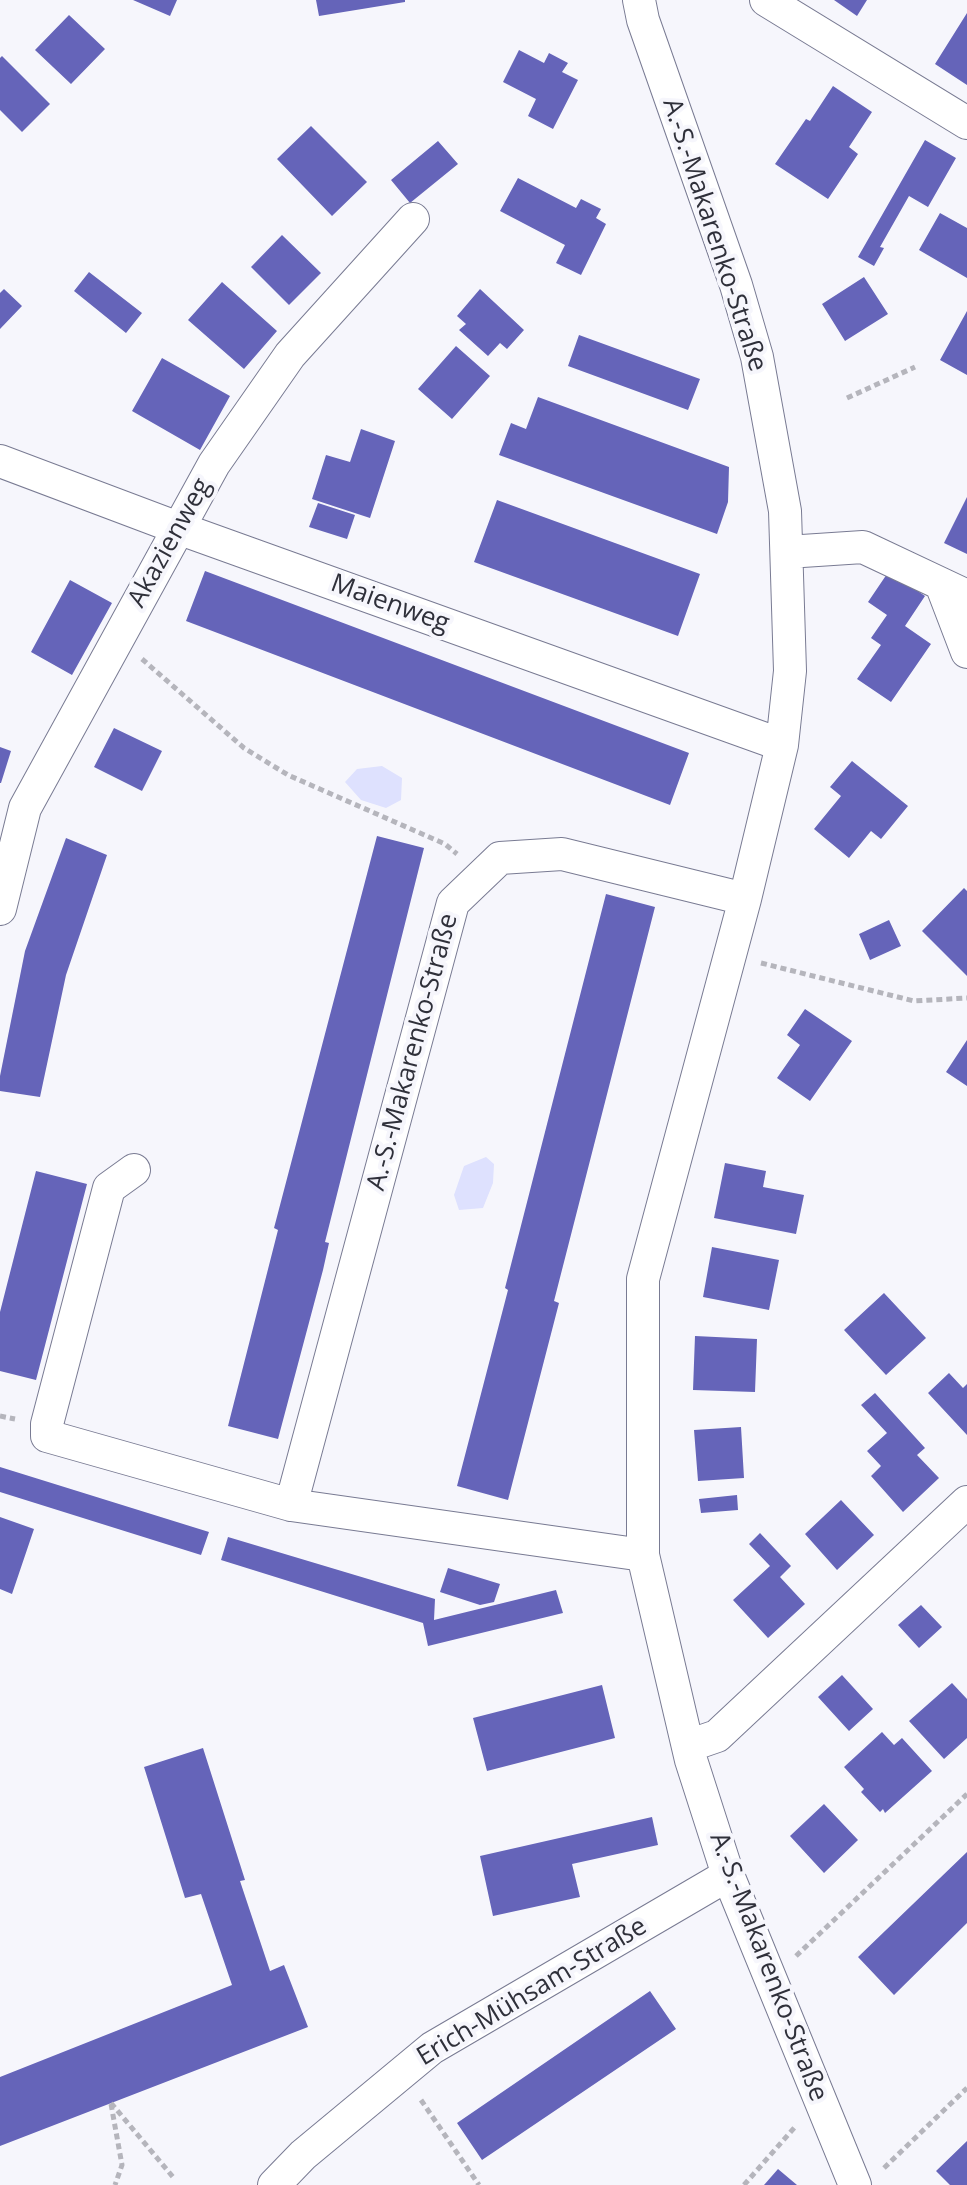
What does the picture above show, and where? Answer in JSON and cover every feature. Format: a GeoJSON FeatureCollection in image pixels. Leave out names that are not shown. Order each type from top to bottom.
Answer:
{"type":"FeatureCollection","features":[{"type":"Feature","properties":{"kind":"street","name":"A.-S.-Makarenko-Straße"},"geometry":{"type":"LineString","coordinates":[[639,0],[736,285],[757,357],[785,511],[790,671],[782,745],[745,899],[643,1279],[643,1555],[688,1746],[728,1875],[820,2099],[866,2180]]}},
{"type":"Feature","properties":{"kind":"street"},"geometry":{"type":"LineString","coordinates":[[766,0],[967,123]]}},
{"type":"Feature","properties":{"kind":"street","name":"Akazienweg"},"geometry":{"type":"LineString","coordinates":[[0,909],[25,808],[214,464],[290,355],[413,219]]}},
{"type":"Feature","properties":{"kind":"street","name":"Maienweg"},"geometry":{"type":"LineString","coordinates":[[0,461],[782,745]]}},
{"type":"Feature","properties":{"kind":"street"},"geometry":{"type":"LineString","coordinates":[[787,552],[863,547],[954,590],[967,652]]}},
{"type":"Feature","properties":{"kind":"street","name":"A.-S.-Makarenko-Straße"},"geometry":{"type":"LineString","coordinates":[[291,1505],[453,903],[500,858],[562,854],[745,899]]}},
{"type":"Feature","properties":{"kind":"street"},"geometry":{"type":"LineString","coordinates":[[134,1170],[109,1188],[47,1424],[47,1436],[291,1505],[643,1555]]}},
{"type":"Feature","properties":{"kind":"street"},"geometry":{"type":"LineString","coordinates":[[688,1746],[717,1736],[967,1502]]}},
{"type":"Feature","properties":{"kind":"street","name":"Erich-Mühsam-Straße"},"geometry":{"type":"LineString","coordinates":[[274,2185],[303,2155],[432,2048],[728,1875]]}},
{"type":"Feature","properties":{"kind":"path"},"geometry":{"type":"LineString","coordinates":[[847,398],[915,367]]}},
{"type":"Feature","properties":{"kind":"path"},"geometry":{"type":"LineString","coordinates":[[118,638],[244,748],[288,775],[445,844],[482,876]]}},
{"type":"Feature","properties":{"kind":"path"},"geometry":{"type":"LineString","coordinates":[[729,955],[914,1001],[967,998]]}},
{"type":"Feature","properties":{"kind":"path"},"geometry":{"type":"LineString","coordinates":[[771,1980],[967,1794]]}},
{"type":"Feature","properties":{"kind":"path"},"geometry":{"type":"LineString","coordinates":[[401,2073],[479,2185]]}},
{"type":"Feature","properties":{"kind":"path"},"geometry":{"type":"LineString","coordinates":[[866,2180],[967,2088]]}},
{"type":"Feature","properties":{"kind":"path"},"geometry":{"type":"LineString","coordinates":[[744,2185],[820,2099]]}},
{"type":"Feature","properties":{"kind":"path"},"geometry":{"type":"LineString","coordinates":[[115,2185],[122,2165],[111,2103],[173,2177]]}},
{"type":"Feature","properties":{"kind":"shaded area"},"geometry":{"type":"Polygon","coordinates":[[[382,766],[402,778],[401,800],[386,808],[361,800],[345,782],[357,769],[382,766]]]}},
{"type":"Feature","properties":{"kind":"shaded area"},"geometry":{"type":"Polygon","coordinates":[[[486,1157],[494,1164],[493,1183],[483,1208],[459,1210],[454,1195],[464,1166],[486,1157]]]}},
{"type":"Feature","properties":{"kind":"building"},"geometry":{"type":"Polygon","coordinates":[[[133,0],[177,0],[170,16],[133,0]]]}},
{"type":"Feature","properties":{"kind":"building"},"geometry":{"type":"Polygon","coordinates":[[[316,0],[405,0],[405,2],[319,16],[316,0]]]}},
{"type":"Feature","properties":{"kind":"building"},"geometry":{"type":"Polygon","coordinates":[[[834,0],[867,0],[857,16],[834,0]]]}},
{"type":"Feature","properties":{"kind":"building"},"geometry":{"type":"Polygon","coordinates":[[[967,13],[967,85],[935,64],[967,13]]]}},
{"type":"Feature","properties":{"kind":"building"},"geometry":{"type":"Polygon","coordinates":[[[69,15],[105,49],[71,84],[35,50],[69,15]]]}},
{"type":"Feature","properties":{"kind":"building"},"geometry":{"type":"Polygon","coordinates":[[[519,50],[544,63],[549,53],[568,63],[562,72],[578,80],[553,129],[528,116],[536,99],[503,82],[519,50]]]}},
{"type":"Feature","properties":{"kind":"building"},"geometry":{"type":"Polygon","coordinates":[[[2,56],[50,104],[22,132],[0,110],[2,56]]]}},
{"type":"Feature","properties":{"kind":"building"},"geometry":{"type":"Polygon","coordinates":[[[833,86],[872,112],[849,147],[858,154],[828,199],[775,164],[806,119],[810,121],[833,86]]]}},
{"type":"Feature","properties":{"kind":"building"},"geometry":{"type":"Polygon","coordinates":[[[311,126],[367,182],[332,216],[277,159],[311,126]]]}},
{"type":"Feature","properties":{"kind":"building"},"geometry":{"type":"Polygon","coordinates":[[[925,140],[956,158],[928,207],[909,196],[880,247],[884,248],[874,266],[858,257],[925,140]]]}},
{"type":"Feature","properties":{"kind":"building"},"geometry":{"type":"Polygon","coordinates":[[[438,141],[458,164],[410,203],[391,180],[438,141]]]}},
{"type":"Feature","properties":{"kind":"building"},"geometry":{"type":"Polygon","coordinates":[[[518,178],[576,208],[581,199],[601,209],[596,218],[606,224],[581,275],[556,263],[565,245],[500,211],[518,178]]]}},
{"type":"Feature","properties":{"kind":"building"},"geometry":{"type":"Polygon","coordinates":[[[940,213],[967,228],[967,278],[919,250],[940,213]]]}},
{"type":"Feature","properties":{"kind":"building"},"geometry":{"type":"Polygon","coordinates":[[[282,235],[321,273],[289,305],[251,267],[282,235]]]}},
{"type":"Feature","properties":{"kind":"building"},"geometry":{"type":"Polygon","coordinates":[[[89,272],[142,313],[126,333],[74,291],[89,272]]]}},
{"type":"Feature","properties":{"kind":"building"},"geometry":{"type":"Polygon","coordinates":[[[864,277],[888,314],[845,341],[822,304],[864,277]]]}},
{"type":"Feature","properties":{"kind":"building"},"geometry":{"type":"Polygon","coordinates":[[[222,282],[277,331],[244,369],[188,320],[222,282]]]}},
{"type":"Feature","properties":{"kind":"building"},"geometry":{"type":"Polygon","coordinates":[[[4,289],[22,306],[0,329],[0,293],[4,289]]]}},
{"type":"Feature","properties":{"kind":"building"},"geometry":{"type":"Polygon","coordinates":[[[480,289],[524,330],[507,349],[500,343],[488,356],[459,330],[466,324],[457,316],[480,289]]]}},
{"type":"Feature","properties":{"kind":"building"},"geometry":{"type":"Polygon","coordinates":[[[967,311],[967,375],[940,360],[967,311]]]}},
{"type":"Feature","properties":{"kind":"building"},"geometry":{"type":"Polygon","coordinates":[[[579,335],[700,379],[688,410],[568,366],[579,335]]]}},
{"type":"Feature","properties":{"kind":"building"},"geometry":{"type":"Polygon","coordinates":[[[456,346],[490,376],[452,419],[418,389],[456,346]]]}},
{"type":"Feature","properties":{"kind":"building"},"geometry":{"type":"Polygon","coordinates":[[[162,358],[230,396],[200,450],[132,411],[162,358]]]}},
{"type":"Feature","properties":{"kind":"building"},"geometry":{"type":"Polygon","coordinates":[[[538,397],[729,467],[728,502],[717,534],[499,455],[511,423],[526,429],[538,397]]]}},
{"type":"Feature","properties":{"kind":"building"},"geometry":{"type":"Polygon","coordinates":[[[361,429],[395,441],[370,518],[312,499],[326,455],[350,462],[361,429]]]}},
{"type":"Feature","properties":{"kind":"building"},"geometry":{"type":"Polygon","coordinates":[[[967,497],[967,554],[944,543],[967,497]]]}},
{"type":"Feature","properties":{"kind":"building"},"geometry":{"type":"Polygon","coordinates":[[[497,500],[700,574],[678,636],[474,562],[497,500]]]}},
{"type":"Feature","properties":{"kind":"building"},"geometry":{"type":"Polygon","coordinates":[[[318,503],[355,515],[347,539],[309,527],[318,503]]]}},
{"type":"Feature","properties":{"kind":"building"},"geometry":{"type":"Polygon","coordinates":[[[205,571],[689,753],[670,805],[186,621],[205,571]]]}},
{"type":"Feature","properties":{"kind":"building"},"geometry":{"type":"Polygon","coordinates":[[[889,571],[925,596],[905,626],[931,644],[891,702],[857,679],[881,645],[871,638],[887,615],[868,602],[889,571]]]}},
{"type":"Feature","properties":{"kind":"building"},"geometry":{"type":"Polygon","coordinates":[[[70,580],[112,603],[72,675],[31,652],[70,580]]]}},
{"type":"Feature","properties":{"kind":"building"},"geometry":{"type":"Polygon","coordinates":[[[114,728],[162,751],[142,791],[94,767],[114,728]]]}},
{"type":"Feature","properties":{"kind":"building"},"geometry":{"type":"Polygon","coordinates":[[[0,747],[11,751],[1,783],[0,783],[0,747]]]}},
{"type":"Feature","properties":{"kind":"building"},"geometry":{"type":"Polygon","coordinates":[[[852,761],[908,806],[881,839],[871,831],[849,858],[814,829],[841,796],[830,787],[852,761]]]}},
{"type":"Feature","properties":{"kind":"building"},"geometry":{"type":"Polygon","coordinates":[[[377,836],[424,848],[325,1242],[329,1243],[323,1270],[278,1439],[228,1426],[278,1230],[274,1228],[377,836]]]}},
{"type":"Feature","properties":{"kind":"building"},"geometry":{"type":"Polygon","coordinates":[[[66,838],[107,855],[66,975],[40,1097],[0,1091],[0,1076],[25,951],[66,838]]]}},
{"type":"Feature","properties":{"kind":"building"},"geometry":{"type":"Polygon","coordinates":[[[964,888],[967,891],[967,976],[922,931],[964,888]]]}},
{"type":"Feature","properties":{"kind":"building"},"geometry":{"type":"Polygon","coordinates":[[[606,894],[655,907],[554,1301],[559,1303],[508,1500],[457,1486],[606,894]]]}},
{"type":"Feature","properties":{"kind":"building"},"geometry":{"type":"Polygon","coordinates":[[[889,920],[901,946],[870,960],[859,934],[889,920]]]}},
{"type":"Feature","properties":{"kind":"building"},"geometry":{"type":"Polygon","coordinates":[[[805,1009],[852,1041],[810,1101],[777,1078],[800,1045],[787,1035],[805,1009]]]}},
{"type":"Feature","properties":{"kind":"building"},"geometry":{"type":"Polygon","coordinates":[[[967,1040],[967,1086],[946,1072],[967,1040]]]}},
{"type":"Feature","properties":{"kind":"building"},"geometry":{"type":"Polygon","coordinates":[[[725,1163],[766,1171],[763,1187],[804,1195],[796,1234],[714,1218],[725,1163]]]}},
{"type":"Feature","properties":{"kind":"building"},"geometry":{"type":"Polygon","coordinates":[[[36,1171],[87,1184],[36,1380],[0,1371],[0,1312],[36,1171]]]}},
{"type":"Feature","properties":{"kind":"building"},"geometry":{"type":"Polygon","coordinates":[[[712,1247],[779,1260],[769,1310],[703,1297],[712,1247]]]}},
{"type":"Feature","properties":{"kind":"building"},"geometry":{"type":"Polygon","coordinates":[[[884,1293],[926,1338],[886,1375],[844,1330],[884,1293]]]}},
{"type":"Feature","properties":{"kind":"building"},"geometry":{"type":"Polygon","coordinates":[[[695,1336],[757,1339],[755,1392],[693,1390],[695,1336]]]}},
{"type":"Feature","properties":{"kind":"building"},"geometry":{"type":"Polygon","coordinates":[[[949,1373],[963,1388],[967,1384],[967,1435],[928,1393],[949,1373]]]}},
{"type":"Feature","properties":{"kind":"building"},"geometry":{"type":"Polygon","coordinates":[[[875,1393],[925,1448],[917,1455],[939,1478],[903,1512],[871,1476],[881,1466],[867,1451],[887,1433],[861,1405],[875,1393]]]}},
{"type":"Feature","properties":{"kind":"building"},"geometry":{"type":"Polygon","coordinates":[[[741,1427],[744,1478],[698,1481],[694,1430],[741,1427]]]}},
{"type":"Feature","properties":{"kind":"building"},"geometry":{"type":"Polygon","coordinates":[[[0,1467],[209,1532],[201,1555],[0,1492],[0,1467]]]}},
{"type":"Feature","properties":{"kind":"building"},"geometry":{"type":"Polygon","coordinates":[[[737,1495],[738,1510],[701,1513],[699,1499],[737,1495]]]}},
{"type":"Feature","properties":{"kind":"building"},"geometry":{"type":"Polygon","coordinates":[[[841,1500],[874,1535],[837,1570],[805,1534],[841,1500]]]}},
{"type":"Feature","properties":{"kind":"building"},"geometry":{"type":"Polygon","coordinates":[[[0,1517],[34,1529],[12,1594],[0,1589],[0,1517]]]}},
{"type":"Feature","properties":{"kind":"building"},"geometry":{"type":"Polygon","coordinates":[[[760,1533],[791,1566],[780,1577],[805,1604],[768,1638],[733,1600],[770,1566],[749,1544],[760,1533]]]}},
{"type":"Feature","properties":{"kind":"building"},"geometry":{"type":"Polygon","coordinates":[[[228,1537],[435,1599],[434,1620],[556,1590],[563,1613],[428,1646],[423,1623],[221,1560],[228,1537]]]}},
{"type":"Feature","properties":{"kind":"building"},"geometry":{"type":"Polygon","coordinates":[[[448,1568],[500,1584],[494,1602],[480,1605],[440,1592],[448,1568]]]}},
{"type":"Feature","properties":{"kind":"building"},"geometry":{"type":"Polygon","coordinates":[[[921,1605],[942,1627],[919,1648],[898,1625],[921,1605]]]}},
{"type":"Feature","properties":{"kind":"building"},"geometry":{"type":"Polygon","coordinates":[[[842,1675],[873,1709],[849,1731],[818,1697],[842,1675]]]}},
{"type":"Feature","properties":{"kind":"building"},"geometry":{"type":"Polygon","coordinates":[[[952,1683],[967,1699],[967,1738],[944,1759],[909,1721],[952,1683]]]}},
{"type":"Feature","properties":{"kind":"building"},"geometry":{"type":"Polygon","coordinates":[[[602,1685],[615,1738],[487,1771],[473,1718],[602,1685]]]}},
{"type":"Feature","properties":{"kind":"building"},"geometry":{"type":"Polygon","coordinates":[[[882,1732],[894,1745],[902,1738],[932,1771],[885,1813],[883,1809],[880,1812],[861,1792],[864,1789],[844,1767],[882,1732]]]}},
{"type":"Feature","properties":{"kind":"building"},"geometry":{"type":"Polygon","coordinates":[[[203,1748],[245,1880],[240,1881],[270,1971],[284,1965],[308,2027],[0,2146],[0,2077],[232,1985],[201,1894],[185,1898],[144,1767],[203,1748]]]}},
{"type":"Feature","properties":{"kind":"building"},"geometry":{"type":"Polygon","coordinates":[[[824,1804],[858,1840],[824,1873],[790,1836],[824,1804]]]}},
{"type":"Feature","properties":{"kind":"building"},"geometry":{"type":"Polygon","coordinates":[[[652,1817],[658,1845],[572,1864],[580,1897],[493,1916],[480,1856],[652,1817]]]}},
{"type":"Feature","properties":{"kind":"building"},"geometry":{"type":"Polygon","coordinates":[[[967,1852],[967,1923],[894,1995],[858,1957],[967,1852]]]}},
{"type":"Feature","properties":{"kind":"building"},"geometry":{"type":"Polygon","coordinates":[[[650,1991],[676,2029],[482,2160],[457,2123],[650,1991]]]}},
{"type":"Feature","properties":{"kind":"building"},"geometry":{"type":"Polygon","coordinates":[[[967,2141],[967,2185],[950,2185],[936,2171],[967,2141]]]}},
{"type":"Feature","properties":{"kind":"building"},"geometry":{"type":"Polygon","coordinates":[[[778,2169],[797,2185],[764,2185],[778,2169]]]}}]}
